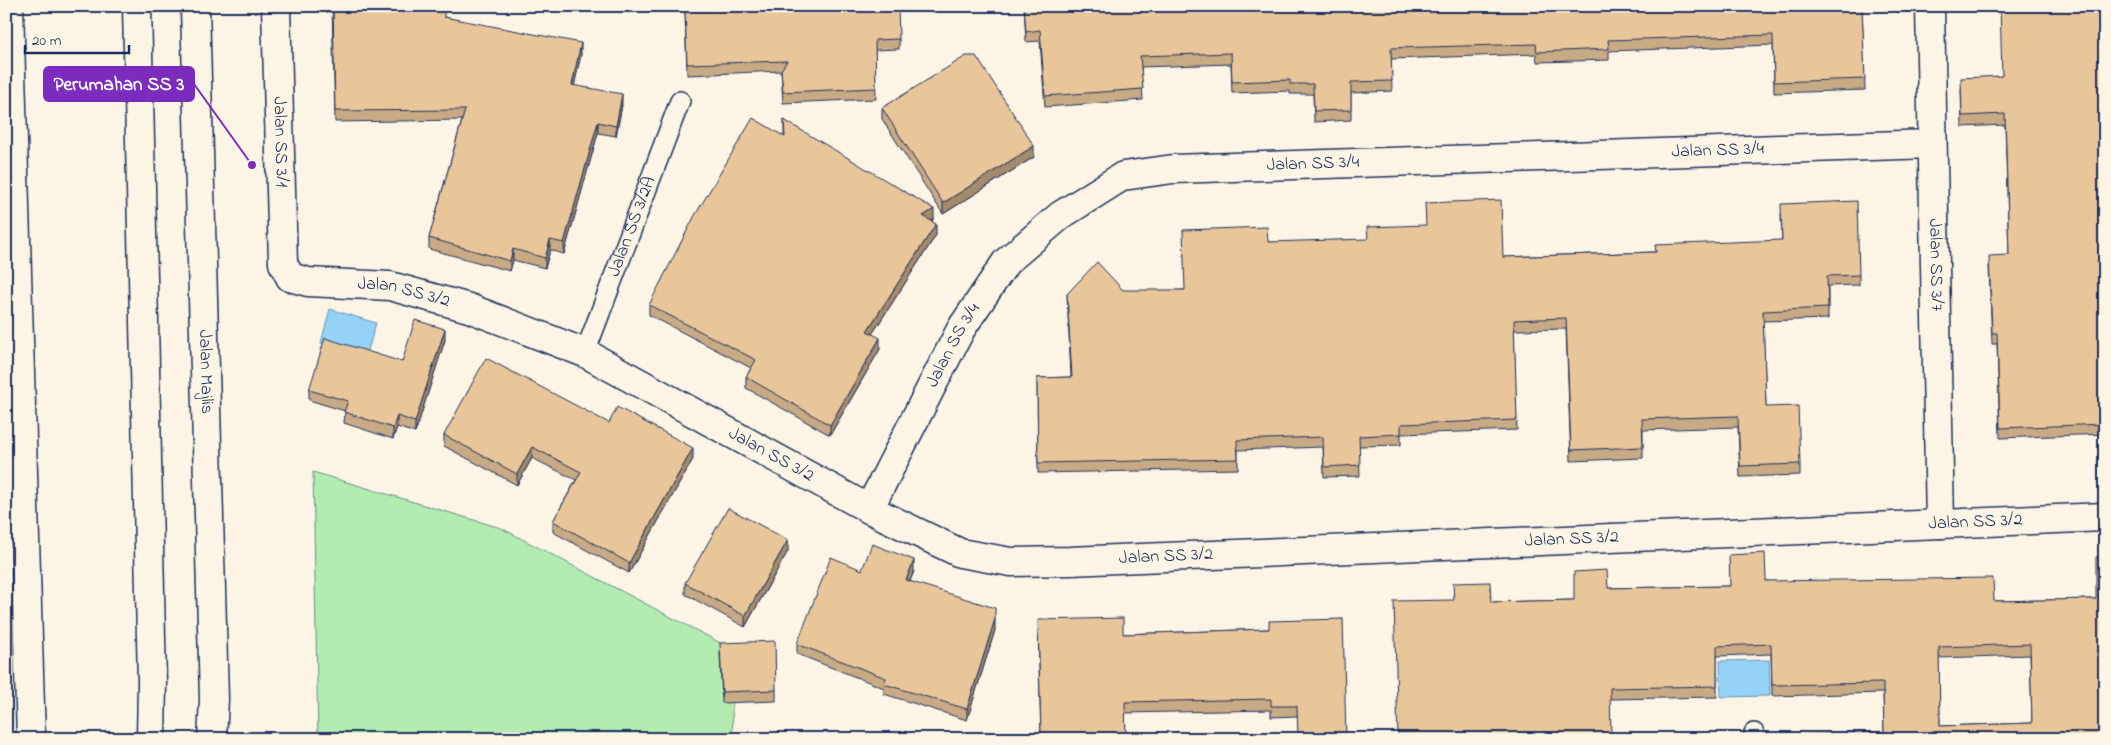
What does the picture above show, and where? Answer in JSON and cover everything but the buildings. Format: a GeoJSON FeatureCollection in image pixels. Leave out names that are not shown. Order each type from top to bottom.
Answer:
{"type":"FeatureCollection","features":[{"type":"Feature","properties":{"kind":"street"},"geometry":{"type":"LineString","coordinates":[[9,6],[14,380],[31,739]]}},
{"type":"Feature","properties":{"kind":"street"},"geometry":{"type":"LineString","coordinates":[[137,6],[152,683],[151,739]]}},
{"type":"Feature","properties":{"kind":"street","name":"Jalan Majlis"},"geometry":{"type":"LineString","coordinates":[[195,6],[214,698],[212,739]]}},
{"type":"Feature","properties":{"kind":"street","name":"Jalan SS 3/1"},"geometry":{"type":"LineString","coordinates":[[276,6],[283,263],[290,277]]}},
{"type":"Feature","properties":{"kind":"street","name":"Jalan SS 3/7"},"geometry":{"type":"LineString","coordinates":[[1930,6],[1940,524]]}},
{"type":"Feature","properties":{"kind":"street","name":"Jalan SS 3/4"},"geometry":{"type":"LineString","coordinates":[[869,509],[961,328],[1006,262],[1061,215],[1123,176],[1173,169],[1932,144]]}},
{"type":"Feature","properties":{"kind":"street","name":"Jalan SS 3/2"},"geometry":{"type":"LineString","coordinates":[[290,277],[308,282],[390,286],[469,308],[585,353],[869,509],[960,552],[1011,562],[2105,517]]}},
{"type":"Feature","properties":{"kind":"lane","name":"Jalan SS 3/2A"},"geometry":{"type":"LineString","coordinates":[[585,353],[680,101]]}},
{"type":"Feature","properties":{"kind":"green space"},"geometry":{"type":"Polygon","coordinates":[[[313,472],[501,528],[730,648],[733,739],[318,739],[313,472]]]}},
{"type":"Feature","properties":{"kind":"water"},"geometry":{"type":"Polygon","coordinates":[[[330,309],[376,323],[366,357],[321,343],[330,309]]]}},
{"type":"Feature","properties":{"kind":"water"},"geometry":{"type":"Polygon","coordinates":[[[1769,660],[1770,696],[1721,697],[1720,661],[1769,660]]]}},
{"type":"Feature","properties":{"kind":"place","name":"Perumahan SS 3"},"geometry":{"type":"Point","coordinates":[252,165]}}]}
